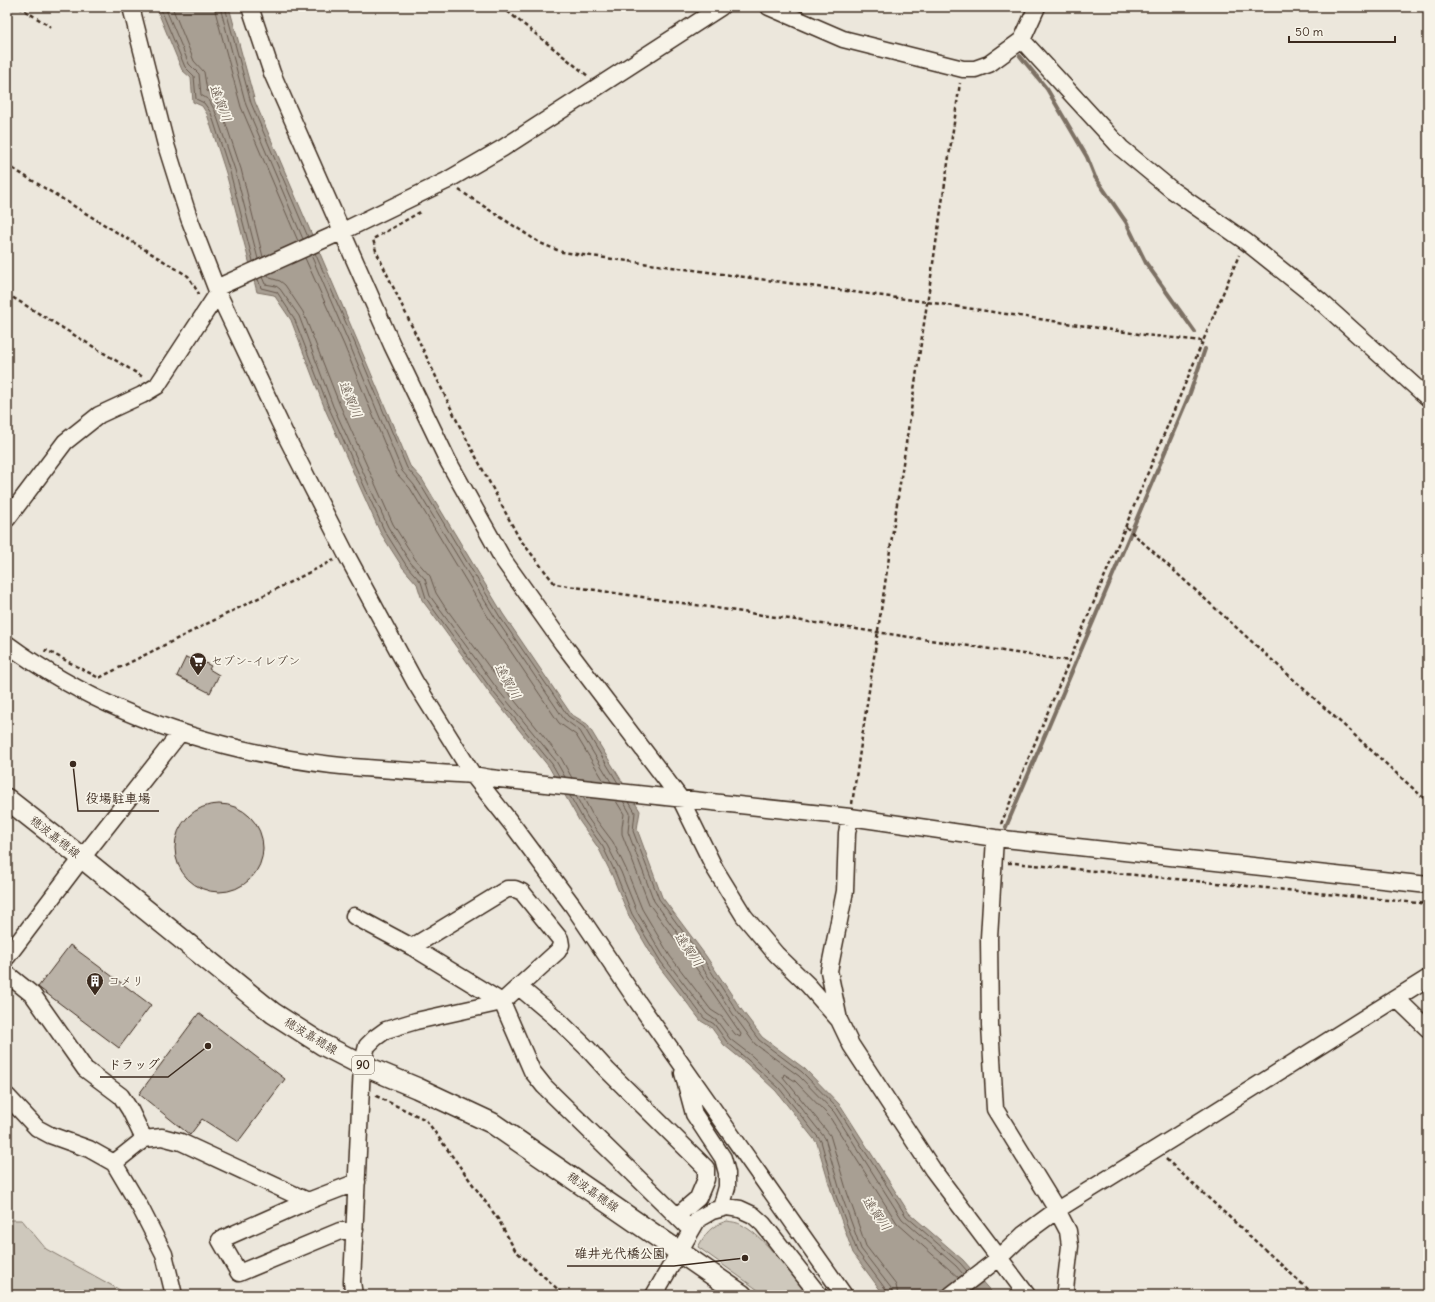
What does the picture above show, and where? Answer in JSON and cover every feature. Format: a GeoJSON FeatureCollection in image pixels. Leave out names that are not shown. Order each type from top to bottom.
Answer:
{"type":"FeatureCollection","features":[{"type":"Feature","properties":{"kind":"main road","name":"穂波嘉穂線"},"geometry":{"type":"LineString","coordinates":[[7,799],[273,1013],[323,1045],[362,1065],[492,1123],[742,1295]]}},
{"type":"Feature","properties":{"kind":"street"},"geometry":{"type":"LineString","coordinates":[[131,7],[166,146],[189,218],[219,289],[287,438],[346,554],[415,682],[474,775],[573,906],[680,1062],[844,1295]]}},
{"type":"Feature","properties":{"kind":"street"},"geometry":{"type":"LineString","coordinates":[[250,7],[272,74],[340,232],[448,461],[504,561],[672,797],[744,916],[776,954],[808,985],[839,1020]]}},
{"type":"Feature","properties":{"kind":"street"},"geometry":{"type":"LineString","coordinates":[[7,519],[65,442],[99,415],[142,395],[157,386],[219,289],[446,181],[503,148],[721,7]]}},
{"type":"Feature","properties":{"kind":"street"},"geometry":{"type":"LineString","coordinates":[[769,7],[843,39],[963,69],[975,69],[989,64],[1022,40],[1037,7]]}},
{"type":"Feature","properties":{"kind":"street"},"geometry":{"type":"LineString","coordinates":[[1022,40],[1121,148],[1172,190],[1245,241],[1319,300],[1428,398]]}},
{"type":"Feature","properties":{"kind":"street"},"geometry":{"type":"LineString","coordinates":[[7,644],[35,665],[75,688],[132,715],[180,733],[224,746],[281,757],[332,765],[474,775],[490,778],[672,797],[850,817],[995,838],[1428,885]]}},
{"type":"Feature","properties":{"kind":"street"},"geometry":{"type":"LineString","coordinates":[[7,957],[180,733]]}},
{"type":"Feature","properties":{"kind":"street"},"geometry":{"type":"LineString","coordinates":[[850,817],[847,833],[845,891],[829,971],[839,1020],[851,1045],[995,1261],[1027,1295]]}},
{"type":"Feature","properties":{"kind":"street"},"geometry":{"type":"LineString","coordinates":[[995,838],[989,938],[990,1024],[995,1109],[1057,1210],[1068,1231],[1070,1246],[1065,1289],[1066,1295]]}},
{"type":"Feature","properties":{"kind":"street"},"geometry":{"type":"LineString","coordinates":[[354,1295],[352,1282],[362,1065],[367,1046],[386,1030],[416,1021],[502,1002],[558,951],[561,945],[560,939],[522,892],[515,889],[507,889],[412,947]]}},
{"type":"Feature","properties":{"kind":"street"},"geometry":{"type":"LineString","coordinates":[[354,916],[412,947],[502,1002],[532,1071],[544,1086],[692,1230]]}},
{"type":"Feature","properties":{"kind":"street"},"geometry":{"type":"LineString","coordinates":[[7,974],[33,995],[85,1069],[121,1096],[130,1110],[144,1139]]}},
{"type":"Feature","properties":{"kind":"street"},"geometry":{"type":"LineString","coordinates":[[950,1295],[995,1261],[1023,1235],[1057,1210],[1428,978]]}},
{"type":"Feature","properties":{"kind":"street"},"geometry":{"type":"LineString","coordinates":[[519,987],[556,1018],[588,1048],[607,1070],[706,1168],[706,1179],[698,1198],[677,1216]]}},
{"type":"Feature","properties":{"kind":"street"},"geometry":{"type":"LineString","coordinates":[[1396,998],[1428,1029]]}},
{"type":"Feature","properties":{"kind":"street"},"geometry":{"type":"LineString","coordinates":[[680,1062],[694,1114],[723,1158],[727,1173],[727,1187],[720,1208]]}},
{"type":"Feature","properties":{"kind":"street"},"geometry":{"type":"LineString","coordinates":[[7,1096],[37,1128],[50,1135],[89,1149],[114,1163],[140,1207],[164,1254],[174,1295]]}},
{"type":"Feature","properties":{"kind":"street"},"geometry":{"type":"LineString","coordinates":[[114,1163],[144,1139],[162,1138],[181,1142],[308,1201]]}},
{"type":"Feature","properties":{"kind":"street"},"geometry":{"type":"LineString","coordinates":[[355,1230],[340,1230],[239,1273],[220,1240],[308,1201],[357,1182]]}},
{"type":"Feature","properties":{"kind":"street"},"geometry":{"type":"LineString","coordinates":[[654,1295],[698,1219],[712,1210],[727,1207],[740,1209],[753,1215],[763,1224],[819,1295]]}},
{"type":"Feature","properties":{"kind":"path"},"geometry":{"type":"LineString","coordinates":[[19,7],[51,27]]}},
{"type":"Feature","properties":{"kind":"path"},"geometry":{"type":"LineString","coordinates":[[502,7],[600,86]]}},
{"type":"Feature","properties":{"kind":"path"},"geometry":{"type":"LineString","coordinates":[[850,817],[963,69]]}},
{"type":"Feature","properties":{"kind":"path"},"geometry":{"type":"LineString","coordinates":[[7,165],[188,276],[208,308]]}},
{"type":"Feature","properties":{"kind":"path"},"geometry":{"type":"LineString","coordinates":[[446,181],[540,243],[562,252],[927,302],[1146,335],[1203,341]]}},
{"type":"Feature","properties":{"kind":"path"},"geometry":{"type":"LineString","coordinates":[[426,209],[373,239],[376,251],[458,423],[519,538],[555,584],[1070,661]]}},
{"type":"Feature","properties":{"kind":"path"},"geometry":{"type":"LineString","coordinates":[[995,838],[1127,527],[1245,241]]}},
{"type":"Feature","properties":{"kind":"path"},"geometry":{"type":"LineString","coordinates":[[7,294],[157,386]]}},
{"type":"Feature","properties":{"kind":"path"},"geometry":{"type":"LineString","coordinates":[[1127,527],[1428,802]]}},
{"type":"Feature","properties":{"kind":"path"},"geometry":{"type":"LineString","coordinates":[[35,665],[46,650],[99,678],[346,554]]}},
{"type":"Feature","properties":{"kind":"path"},"geometry":{"type":"LineString","coordinates":[[994,864],[1014,863],[1428,904]]}},
{"type":"Feature","properties":{"kind":"path"},"geometry":{"type":"LineString","coordinates":[[361,1088],[426,1120],[498,1219],[515,1250],[564,1295]]}},
{"type":"Feature","properties":{"kind":"path"},"geometry":{"type":"LineString","coordinates":[[1155,1149],[1312,1295]]}},
{"type":"Feature","properties":{"kind":"shaded area"},"geometry":{"type":"Polygon","coordinates":[[[7,1220],[22,1220],[46,1249],[129,1295],[7,1295],[7,1220]]]}},
{"type":"Feature","properties":{"kind":"shaded area"},"geometry":{"type":"Polygon","coordinates":[[[727,1221],[740,1224],[760,1238],[769,1247],[807,1295],[765,1295],[698,1247],[712,1228],[727,1221]]]}},
{"type":"Feature","properties":{"kind":"water","name":"遠賀川"},"geometry":{"type":"Polygon","coordinates":[[[156,7],[229,7],[255,102],[410,466],[422,479],[503,614],[571,714],[587,724],[640,811],[637,829],[662,897],[706,956],[741,1009],[762,1037],[805,1069],[841,1106],[909,1213],[963,1260],[994,1295],[884,1295],[853,1253],[833,1197],[817,1143],[776,1091],[724,1045],[711,1027],[701,1021],[657,964],[629,916],[612,875],[599,849],[580,822],[549,767],[491,695],[422,600],[417,584],[403,568],[380,532],[325,409],[291,320],[274,295],[257,292],[226,173],[207,114],[202,106],[193,102],[191,78],[182,70],[156,7]]]}},
{"type":"Feature","properties":{"kind":"building","name":"セブン-イレブン"},"geometry":{"type":"Polygon","coordinates":[[[186,657],[198,663],[200,660],[211,666],[209,669],[219,675],[210,693],[177,676],[186,657]]]}},
{"type":"Feature","properties":{"kind":"building"},"geometry":{"type":"Polygon","coordinates":[[[210,804],[228,804],[244,811],[256,823],[263,839],[263,857],[256,873],[244,885],[228,892],[210,892],[194,885],[182,873],[175,857],[175,839],[182,823],[194,811],[210,804]]]}},
{"type":"Feature","properties":{"kind":"building","name":"コメリ"},"geometry":{"type":"Polygon","coordinates":[[[70,945],[151,1005],[119,1048],[38,987],[70,945]]]}},
{"type":"Feature","properties":{"kind":"building"},"geometry":{"type":"Polygon","coordinates":[[[199,1013],[285,1079],[238,1142],[202,1119],[190,1135],[139,1094],[199,1013]]]}},
{"type":"Feature","properties":{"kind":"waterway"},"geometry":{"type":"LineString","coordinates":[[1020,56],[1047,89],[1087,157],[1095,177],[1126,222],[1146,263],[1195,332]]}},
{"type":"Feature","properties":{"kind":"waterway"},"geometry":{"type":"LineString","coordinates":[[1006,827],[1190,393],[1205,349]]}},
{"type":"Feature","properties":{"kind":"place","name":"セブン-イレブン"},"geometry":{"type":"Point","coordinates":[198,676]}},
{"type":"Feature","properties":{"kind":"place","name":"役場駐車場"},"geometry":{"type":"Point","coordinates":[73,764]}},
{"type":"Feature","properties":{"kind":"place","name":"コメリ"},"geometry":{"type":"Point","coordinates":[95,996]}},
{"type":"Feature","properties":{"kind":"place","name":"ドラッグ"},"geometry":{"type":"Point","coordinates":[208,1046]}},
{"type":"Feature","properties":{"kind":"place","name":"碓井光代橋公園"},"geometry":{"type":"Point","coordinates":[745,1258]}}]}
